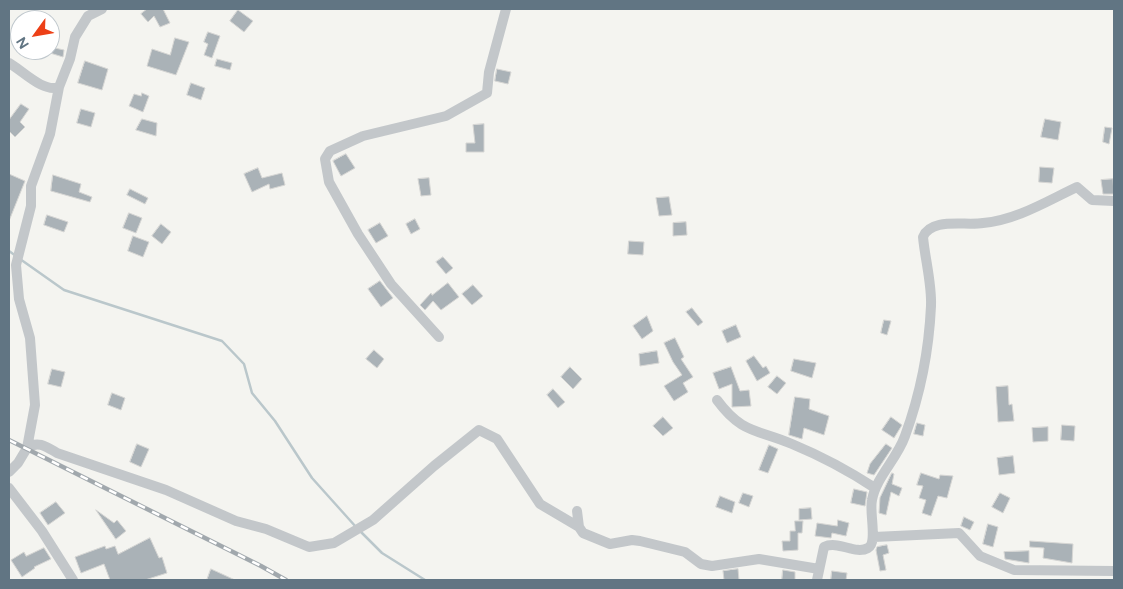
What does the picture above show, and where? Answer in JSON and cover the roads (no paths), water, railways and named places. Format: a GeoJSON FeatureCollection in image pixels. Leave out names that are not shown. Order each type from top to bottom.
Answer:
{"type":"FeatureCollection","features":[{"type":"Feature","properties":{"kind":"street"},"geometry":{"type":"LineString","coordinates":[[9,472],[18,463],[27,448],[35,405],[32,359],[28,331],[19,299],[16,265],[22,248],[31,206],[31,186],[50,134],[59,87],[80,26],[88,16],[102,9]]}},
{"type":"Feature","properties":{"kind":"street"},"geometry":{"type":"LineString","coordinates":[[439,337],[391,284],[363,242],[329,182],[325,159],[330,151],[364,136],[446,116],[486,93],[489,72],[506,9]]}},
{"type":"Feature","properties":{"kind":"street"},"geometry":{"type":"LineString","coordinates":[[9,63],[44,86],[53,89],[59,87]]}},
{"type":"Feature","properties":{"kind":"street"},"geometry":{"type":"LineString","coordinates":[[817,580],[824,547],[836,545],[861,549],[868,548],[872,544],[874,537],[870,514],[875,488],[904,438],[921,384],[931,304],[923,237],[925,231],[932,227],[949,224],[982,224],[1007,220],[1077,187],[1092,200],[1114,202]]}},
{"type":"Feature","properties":{"kind":"street"},"geometry":{"type":"LineString","coordinates":[[717,400],[729,417],[739,425],[793,444],[844,468],[875,488]]}},
{"type":"Feature","properties":{"kind":"street"},"geometry":{"type":"LineString","coordinates":[[27,448],[31,445],[44,445],[57,454],[166,490],[236,521],[266,529],[308,547],[334,544],[373,520],[434,466],[479,430],[497,439],[540,504],[579,527],[590,537],[610,544],[640,541],[685,552],[701,564],[712,566],[759,558],[819,569]]}},
{"type":"Feature","properties":{"kind":"street"},"geometry":{"type":"LineString","coordinates":[[9,488],[42,531],[73,580]]}},
{"type":"Feature","properties":{"kind":"street"},"geometry":{"type":"LineString","coordinates":[[577,511],[579,527]]}},
{"type":"Feature","properties":{"kind":"street"},"geometry":{"type":"LineString","coordinates":[[874,537],[959,533],[980,556],[1014,570],[1114,571]]}},
{"type":"Feature","properties":{"kind":"waterway"},"geometry":{"type":"LineString","coordinates":[[9,251],[16,256]]}},
{"type":"Feature","properties":{"kind":"waterway"},"geometry":{"type":"LineString","coordinates":[[20,259],[64,290],[222,341],[244,364],[252,393],[275,421],[312,478],[356,527]]}},
{"type":"Feature","properties":{"kind":"waterway"},"geometry":{"type":"LineString","coordinates":[[360,531],[382,553],[425,580]]}},
{"type":"Feature","properties":{"kind":"railway"},"geometry":{"type":"LineString","coordinates":[[9,440],[286,580]]}}]}
